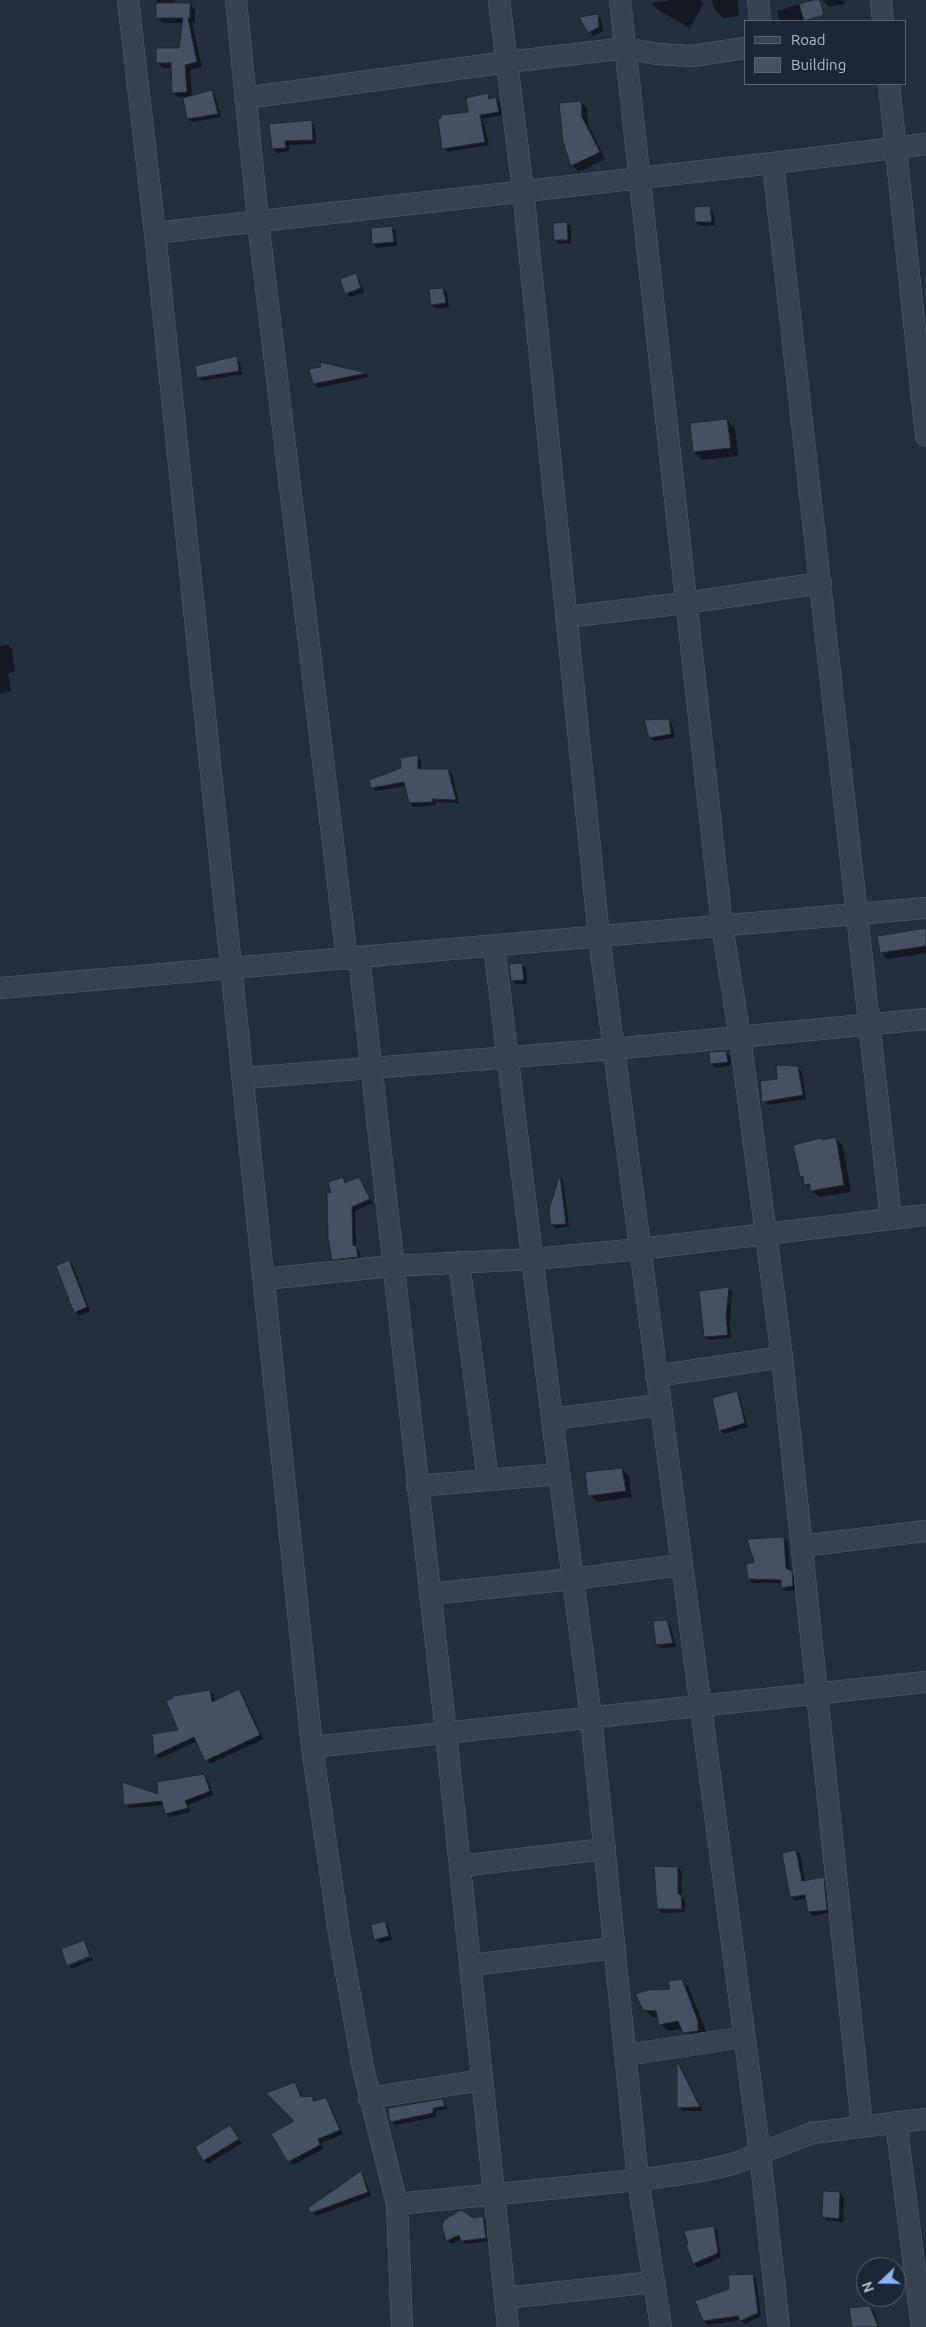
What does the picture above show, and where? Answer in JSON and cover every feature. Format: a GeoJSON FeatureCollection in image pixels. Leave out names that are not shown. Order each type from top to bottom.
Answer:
{"type":"FeatureCollection","features":[{"type":"Feature","properties":{"kind":"street"},"geometry":{"type":"LineString","coordinates":[[128,0],[155,233],[244,1078],[312,1747],[340,1933],[369,2098],[396,2204],[402,2327]]}},
{"type":"Feature","properties":{"kind":"street"},"geometry":{"type":"LineString","coordinates":[[236,0],[258,221],[353,958],[370,1068],[446,1733],[508,2327]]}},
{"type":"Feature","properties":{"kind":"street"},"geometry":{"type":"LineString","coordinates":[[500,0],[523,190],[598,937],[760,2154],[779,2327]]}},
{"type":"Feature","properties":{"kind":"street"},"geometry":{"type":"LineString","coordinates":[[620,0],[627,48],[722,926],[740,1037],[782,1357],[862,2126]]}},
{"type":"Feature","properties":{"kind":"street"},"geometry":{"type":"LineString","coordinates":[[758,0],[760,20]]}},
{"type":"Feature","properties":{"kind":"street"},"geometry":{"type":"LineString","coordinates":[[881,0],[883,20]]}},
{"type":"Feature","properties":{"kind":"street"},"geometry":{"type":"LineString","coordinates":[[245,98],[507,62],[627,48],[656,54],[692,56],[744,48]]}},
{"type":"Feature","properties":{"kind":"street"},"geometry":{"type":"LineString","coordinates":[[890,85],[926,436]]}},
{"type":"Feature","properties":{"kind":"street"},"geometry":{"type":"LineString","coordinates":[[155,233],[523,190],[640,179],[926,144]]}},
{"type":"Feature","properties":{"kind":"street"},"geometry":{"type":"LineString","coordinates":[[773,163],[821,583],[868,1023],[892,1220]]}},
{"type":"Feature","properties":{"kind":"street"},"geometry":{"type":"LineString","coordinates":[[566,617],[686,603],[821,583]]}},
{"type":"Feature","properties":{"kind":"street"},"geometry":{"type":"LineString","coordinates":[[0,988],[926,908]]}},
{"type":"Feature","properties":{"kind":"street"},"geometry":{"type":"LineString","coordinates":[[494,946],[534,1259],[552,1419],[592,1717],[638,2180],[661,2327]]}},
{"type":"Feature","properties":{"kind":"street"},"geometry":{"type":"LineString","coordinates":[[244,1078],[613,1049],[868,1023],[926,1019]]}},
{"type":"Feature","properties":{"kind":"street"},"geometry":{"type":"LineString","coordinates":[[264,1279],[392,1266],[534,1259],[640,1249],[926,1215]]}},
{"type":"Feature","properties":{"kind":"street"},"geometry":{"type":"LineString","coordinates":[[459,1262],[488,1480]]}},
{"type":"Feature","properties":{"kind":"street"},"geometry":{"type":"LineString","coordinates":[[656,1376],[782,1357]]}},
{"type":"Feature","properties":{"kind":"street"},"geometry":{"type":"LineString","coordinates":[[552,1419],[660,1406]]}},
{"type":"Feature","properties":{"kind":"street"},"geometry":{"type":"LineString","coordinates":[[417,1486],[559,1474]]}},
{"type":"Feature","properties":{"kind":"street"},"geometry":{"type":"LineString","coordinates":[[802,1546],[926,1531]]}},
{"type":"Feature","properties":{"kind":"street"},"geometry":{"type":"LineString","coordinates":[[430,1594],[573,1579],[681,1565]]}},
{"type":"Feature","properties":{"kind":"street"},"geometry":{"type":"LineString","coordinates":[[312,1747],[817,1692],[926,1682]]}},
{"type":"Feature","properties":{"kind":"street"},"geometry":{"type":"LineString","coordinates":[[460,1866],[605,1849]]}},
{"type":"Feature","properties":{"kind":"street"},"geometry":{"type":"LineString","coordinates":[[470,1965],[615,1948]]}},
{"type":"Feature","properties":{"kind":"street"},"geometry":{"type":"LineString","coordinates":[[626,2055],[744,2037]]}},
{"type":"Feature","properties":{"kind":"street"},"geometry":{"type":"LineString","coordinates":[[369,2098],[482,2080]]}},
{"type":"Feature","properties":{"kind":"street"},"geometry":{"type":"LineString","coordinates":[[396,2204],[638,2180],[702,2171],[733,2164],[812,2133],[926,2119]]}},
{"type":"Feature","properties":{"kind":"street"},"geometry":{"type":"LineString","coordinates":[[896,2122],[922,2327]]}},
{"type":"Feature","properties":{"kind":"street"},"geometry":{"type":"LineString","coordinates":[[505,2298],[654,2282]]}},
{"type":"Feature","properties":{"kind":"building"},"geometry":{"type":"Polygon","coordinates":[[[820,0],[824,15],[804,20],[799,4],[820,0]]]}},
{"type":"Feature","properties":{"kind":"building"},"geometry":{"type":"Polygon","coordinates":[[[156,3],[190,3],[190,18],[188,18],[197,62],[185,65],[187,92],[172,93],[171,63],[156,63],[156,48],[179,48],[183,18],[156,18],[156,3]]]}},
{"type":"Feature","properties":{"kind":"building"},"geometry":{"type":"Polygon","coordinates":[[[598,14],[599,27],[588,33],[579,17],[598,14]]]}},
{"type":"Feature","properties":{"kind":"building"},"geometry":{"type":"Polygon","coordinates":[[[212,90],[218,114],[187,119],[183,98],[212,90]]]}},
{"type":"Feature","properties":{"kind":"building"},"geometry":{"type":"Polygon","coordinates":[[[488,93],[489,99],[496,97],[499,112],[480,115],[485,142],[442,149],[438,119],[441,118],[441,115],[468,112],[466,98],[488,93]]]}},
{"type":"Feature","properties":{"kind":"building"},"geometry":{"type":"Polygon","coordinates":[[[581,101],[582,117],[600,152],[571,166],[563,142],[559,103],[581,101]]]}},
{"type":"Feature","properties":{"kind":"building"},"geometry":{"type":"Polygon","coordinates":[[[312,120],[313,140],[285,141],[286,148],[272,149],[269,124],[312,120]]]}},
{"type":"Feature","properties":{"kind":"building"},"geometry":{"type":"Polygon","coordinates":[[[710,206],[712,222],[695,222],[694,207],[710,206]]]}},
{"type":"Feature","properties":{"kind":"building"},"geometry":{"type":"Polygon","coordinates":[[[567,222],[568,240],[554,240],[553,223],[567,222]]]}},
{"type":"Feature","properties":{"kind":"building"},"geometry":{"type":"Polygon","coordinates":[[[392,226],[394,242],[372,244],[371,228],[392,226]]]}},
{"type":"Feature","properties":{"kind":"building"},"geometry":{"type":"Polygon","coordinates":[[[356,273],[361,288],[345,294],[340,279],[356,273]]]}},
{"type":"Feature","properties":{"kind":"building"},"geometry":{"type":"Polygon","coordinates":[[[443,288],[446,303],[431,305],[429,289],[443,288]]]}},
{"type":"Feature","properties":{"kind":"building"},"geometry":{"type":"Polygon","coordinates":[[[237,356],[239,371],[197,378],[195,366],[237,356]]]}},
{"type":"Feature","properties":{"kind":"building"},"geometry":{"type":"Polygon","coordinates":[[[320,362],[367,373],[313,384],[309,369],[321,367],[320,362]]]}},
{"type":"Feature","properties":{"kind":"building"},"geometry":{"type":"Polygon","coordinates":[[[727,419],[731,448],[693,452],[690,423],[727,419]]]}},
{"type":"Feature","properties":{"kind":"building"},"geometry":{"type":"Polygon","coordinates":[[[669,719],[671,734],[649,738],[644,720],[669,719]]]}},
{"type":"Feature","properties":{"kind":"building"},"geometry":{"type":"Polygon","coordinates":[[[418,755],[418,769],[448,769],[456,800],[432,799],[433,802],[409,803],[404,782],[371,788],[369,780],[401,768],[400,758],[418,755]]]}},
{"type":"Feature","properties":{"kind":"building"},"geometry":{"type":"Polygon","coordinates":[[[926,928],[926,946],[880,953],[877,936],[926,928]]]}},
{"type":"Feature","properties":{"kind":"building"},"geometry":{"type":"Polygon","coordinates":[[[522,963],[524,980],[511,981],[509,964],[522,963]]]}},
{"type":"Feature","properties":{"kind":"building"},"geometry":{"type":"Polygon","coordinates":[[[726,1051],[728,1062],[710,1064],[709,1052],[726,1051]]]}},
{"type":"Feature","properties":{"kind":"building"},"geometry":{"type":"Polygon","coordinates":[[[776,1065],[798,1066],[803,1095],[762,1102],[760,1081],[777,1079],[776,1065]]]}},
{"type":"Feature","properties":{"kind":"building"},"geometry":{"type":"Polygon","coordinates":[[[836,1137],[844,1185],[810,1191],[810,1184],[804,1185],[803,1176],[800,1177],[793,1145],[821,1138],[822,1140],[836,1137]]]}},
{"type":"Feature","properties":{"kind":"building"},"geometry":{"type":"Polygon","coordinates":[[[560,1175],[566,1224],[551,1225],[549,1209],[560,1175]]]}},
{"type":"Feature","properties":{"kind":"building"},"geometry":{"type":"Polygon","coordinates":[[[343,1177],[345,1183],[359,1177],[370,1199],[352,1207],[353,1246],[356,1245],[358,1257],[332,1260],[328,1238],[327,1192],[331,1193],[328,1182],[343,1177]]]}},
{"type":"Feature","properties":{"kind":"building"},"geometry":{"type":"Polygon","coordinates":[[[69,1260],[87,1307],[74,1313],[56,1266],[69,1260]]]}},
{"type":"Feature","properties":{"kind":"building"},"geometry":{"type":"Polygon","coordinates":[[[729,1287],[726,1318],[728,1335],[704,1337],[699,1291],[729,1287]]]}},
{"type":"Feature","properties":{"kind":"building"},"geometry":{"type":"Polygon","coordinates":[[[737,1391],[745,1423],[719,1431],[712,1398],[737,1391]]]}},
{"type":"Feature","properties":{"kind":"building"},"geometry":{"type":"Polygon","coordinates":[[[622,1468],[626,1491],[588,1496],[585,1472],[622,1468]]]}},
{"type":"Feature","properties":{"kind":"building"},"geometry":{"type":"Polygon","coordinates":[[[784,1537],[786,1568],[792,1571],[793,1586],[781,1588],[781,1580],[748,1579],[746,1564],[754,1562],[747,1539],[784,1537]]]}},
{"type":"Feature","properties":{"kind":"building"},"geometry":{"type":"Polygon","coordinates":[[[667,1620],[673,1643],[656,1645],[653,1621],[667,1620]]]}},
{"type":"Feature","properties":{"kind":"building"},"geometry":{"type":"Polygon","coordinates":[[[239,1689],[260,1735],[205,1761],[194,1737],[154,1756],[152,1734],[178,1730],[166,1701],[173,1698],[173,1696],[210,1690],[212,1702],[239,1689]]]}},
{"type":"Feature","properties":{"kind":"building"},"geometry":{"type":"Polygon","coordinates":[[[204,1774],[210,1791],[185,1801],[188,1808],[165,1814],[162,1801],[124,1805],[122,1782],[158,1794],[157,1782],[204,1774]]]}},
{"type":"Feature","properties":{"kind":"building"},"geometry":{"type":"Polygon","coordinates":[[[796,1850],[802,1881],[824,1877],[827,1910],[808,1912],[805,1895],[790,1897],[782,1853],[796,1850]]]}},
{"type":"Feature","properties":{"kind":"building"},"geometry":{"type":"Polygon","coordinates":[[[654,1866],[678,1867],[678,1894],[681,1895],[682,1909],[657,1909],[654,1866]]]}},
{"type":"Feature","properties":{"kind":"building"},"geometry":{"type":"Polygon","coordinates":[[[385,1921],[389,1936],[374,1940],[371,1925],[385,1921]]]}},
{"type":"Feature","properties":{"kind":"building"},"geometry":{"type":"Polygon","coordinates":[[[84,1940],[90,1956],[67,1966],[61,1949],[84,1940]]]}},
{"type":"Feature","properties":{"kind":"building"},"geometry":{"type":"Polygon","coordinates":[[[682,1979],[698,2021],[698,2031],[683,2033],[678,2021],[659,2025],[656,2011],[643,2010],[635,1994],[648,1990],[670,1989],[668,1981],[682,1979]]]}},
{"type":"Feature","properties":{"kind":"building"},"geometry":{"type":"Polygon","coordinates":[[[677,2061],[700,2107],[677,2108],[677,2061]]]}},
{"type":"Feature","properties":{"kind":"building"},"geometry":{"type":"Polygon","coordinates":[[[295,2082],[301,2097],[313,2096],[313,2101],[326,2098],[340,2130],[318,2139],[320,2145],[288,2162],[271,2134],[294,2121],[266,2093],[295,2082]]]}},
{"type":"Feature","properties":{"kind":"building"},"geometry":{"type":"Polygon","coordinates":[[[442,2099],[445,2106],[433,2108],[433,2113],[390,2122],[388,2108],[442,2099]]]}},
{"type":"Feature","properties":{"kind":"building"},"geometry":{"type":"Polygon","coordinates":[[[230,2125],[239,2139],[203,2161],[195,2147],[230,2125]]]}},
{"type":"Feature","properties":{"kind":"building"},"geometry":{"type":"Polygon","coordinates":[[[361,2171],[368,2192],[311,2213],[308,2208],[361,2171]]]}},
{"type":"Feature","properties":{"kind":"building"},"geometry":{"type":"Polygon","coordinates":[[[823,2191],[840,2192],[839,2219],[822,2217],[823,2191]]]}},
{"type":"Feature","properties":{"kind":"building"},"geometry":{"type":"Polygon","coordinates":[[[461,2210],[473,2218],[483,2216],[486,2238],[461,2241],[459,2235],[446,2241],[442,2226],[444,2220],[461,2210]]]}},
{"type":"Feature","properties":{"kind":"building"},"geometry":{"type":"Polygon","coordinates":[[[714,2226],[718,2253],[693,2264],[686,2245],[688,2244],[684,2231],[714,2226]]]}},
{"type":"Feature","properties":{"kind":"building"},"geometry":{"type":"Polygon","coordinates":[[[753,2274],[758,2313],[740,2321],[738,2316],[703,2321],[695,2301],[729,2289],[728,2275],[753,2274]]]}},
{"type":"Feature","properties":{"kind":"building"},"geometry":{"type":"Polygon","coordinates":[[[870,2307],[878,2327],[852,2327],[849,2308],[870,2307]]]}}]}
